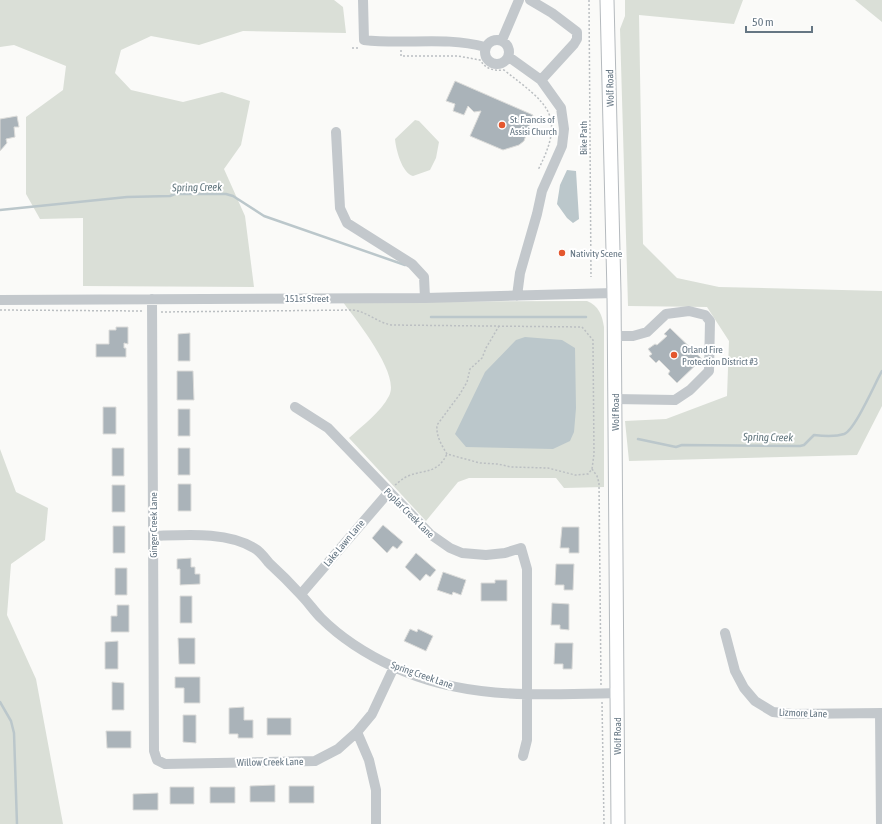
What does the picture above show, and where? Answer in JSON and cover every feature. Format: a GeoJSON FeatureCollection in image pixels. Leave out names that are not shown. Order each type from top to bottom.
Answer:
{"type":"FeatureCollection","features":[{"type":"Feature","properties":{"kind":"main road","name":"Wolf Road"},"geometry":{"type":"LineString","coordinates":[[607,0],[614,293],[618,824]]}},
{"type":"Feature","properties":{"kind":"street"},"geometry":{"type":"LineString","coordinates":[[363,0],[364,40],[437,40],[470,42],[486,47]]}},
{"type":"Feature","properties":{"kind":"street"},"geometry":{"type":"LineString","coordinates":[[502,40],[518,0]]}},
{"type":"Feature","properties":{"kind":"street"},"geometry":{"type":"LineString","coordinates":[[530,0],[552,13],[576,32],[577,39],[541,80]]}},
{"type":"Feature","properties":{"kind":"street"},"geometry":{"type":"LineString","coordinates":[[502,40],[490,41],[486,47],[486,58],[492,64],[500,64],[509,57]]}},
{"type":"Feature","properties":{"kind":"street"},"geometry":{"type":"LineString","coordinates":[[502,40],[509,49],[509,57]]}},
{"type":"Feature","properties":{"kind":"street"},"geometry":{"type":"LineString","coordinates":[[509,57],[541,80],[561,108],[564,129],[562,146],[542,191],[520,273],[517,296]]}},
{"type":"Feature","properties":{"kind":"street"},"geometry":{"type":"LineString","coordinates":[[336,132],[340,208],[347,223],[412,264],[424,277],[425,298]]}},
{"type":"Feature","properties":{"kind":"street","name":"151st Street"},"geometry":{"type":"LineString","coordinates":[[0,300],[425,298],[614,293]]}},
{"type":"Feature","properties":{"kind":"street","name":"Ginger Creek Lane"},"geometry":{"type":"LineString","coordinates":[[152,299],[154,751]]}},
{"type":"Feature","properties":{"kind":"street"},"geometry":{"type":"LineString","coordinates":[[614,336],[633,336],[647,332],[666,314],[689,311],[705,315],[710,321],[709,371],[690,390],[675,400],[615,399]]}},
{"type":"Feature","properties":{"kind":"street","name":"Poplar Creek Lane"},"geometry":{"type":"LineString","coordinates":[[296,407],[328,428],[430,534],[450,548],[462,553],[486,555],[505,553],[521,548],[527,569],[527,696]]}},
{"type":"Feature","properties":{"kind":"street","name":"Lake Lawn Lane"},"geometry":{"type":"LineString","coordinates":[[301,594],[388,492]]}},
{"type":"Feature","properties":{"kind":"street","name":"Spring Creek Lane"},"geometry":{"type":"LineString","coordinates":[[153,536],[210,535],[224,537],[254,548],[301,594],[321,618],[358,647],[394,667],[454,687],[493,694],[527,696],[617,693]]}},
{"type":"Feature","properties":{"kind":"street","name":"Lizmore Lane"},"geometry":{"type":"LineString","coordinates":[[725,633],[735,671],[744,688],[755,701],[773,712],[792,714],[881,714]]}},
{"type":"Feature","properties":{"kind":"street","name":"Willow Creek Lane"},"geometry":{"type":"LineString","coordinates":[[154,751],[157,760],[166,764],[315,761],[338,749],[357,732],[372,714],[394,667]]}},
{"type":"Feature","properties":{"kind":"street"},"geometry":{"type":"LineString","coordinates":[[523,756],[527,740],[527,696]]}},
{"type":"Feature","properties":{"kind":"street"},"geometry":{"type":"LineString","coordinates":[[881,714],[881,824]]}},
{"type":"Feature","properties":{"kind":"street"},"geometry":{"type":"LineString","coordinates":[[357,732],[369,760],[376,790],[376,824]]}},
{"type":"Feature","properties":{"kind":"path","name":"Bike Path"},"geometry":{"type":"LineString","coordinates":[[589,0],[591,277]]}},
{"type":"Feature","properties":{"kind":"path"},"geometry":{"type":"LineString","coordinates":[[352,48],[359,48]]}},
{"type":"Feature","properties":{"kind":"path"},"geometry":{"type":"LineString","coordinates":[[401,48],[401,56],[458,56],[480,60],[485,67],[495,70],[504,70],[534,94],[552,120],[553,132],[549,147],[538,170]]}},
{"type":"Feature","properties":{"kind":"path"},"geometry":{"type":"LineString","coordinates":[[0,310],[66,312],[353,310],[368,313],[383,323],[392,325],[499,326],[582,327],[593,340],[594,435],[592,468],[588,474],[575,475],[548,468],[511,467],[498,464],[480,463],[447,454],[439,441],[436,424],[460,394],[467,382],[470,369],[482,358],[499,326]]}},
{"type":"Feature","properties":{"kind":"path"},"geometry":{"type":"LineString","coordinates":[[388,492],[407,476],[428,471],[442,464],[447,454]]}},
{"type":"Feature","properties":{"kind":"path"},"geometry":{"type":"LineString","coordinates":[[592,468],[598,476],[599,483],[604,824]]}},
{"type":"Feature","properties":{"kind":"shaded area"},"geometry":{"type":"Polygon","coordinates":[[[0,0],[334,0],[343,7],[346,33],[243,31],[199,45],[151,36],[121,50],[115,73],[131,90],[183,102],[222,92],[250,101],[241,145],[224,169],[245,216],[254,287],[83,286],[83,218],[40,219],[26,194],[26,117],[63,90],[66,66],[14,45],[0,47],[0,0]]]}},
{"type":"Feature","properties":{"kind":"shaded area"},"geometry":{"type":"Polygon","coordinates":[[[625,0],[743,0],[734,24],[639,15],[643,244],[677,278],[719,287],[882,291],[882,406],[857,455],[629,461],[625,421],[666,419],[727,396],[729,341],[707,307],[628,306],[620,29],[625,16],[625,0]]]}},
{"type":"Feature","properties":{"kind":"shaded area"},"geometry":{"type":"Polygon","coordinates":[[[855,0],[882,0],[882,22],[855,0]]]}},
{"type":"Feature","properties":{"kind":"shaded area"},"geometry":{"type":"Polygon","coordinates":[[[415,120],[419,121],[439,142],[436,158],[430,170],[413,176],[409,174],[403,166],[398,155],[395,139],[415,120]]]}},
{"type":"Feature","properties":{"kind":"shaded area"},"geometry":{"type":"Polygon","coordinates":[[[567,170],[576,171],[579,219],[573,223],[567,218],[557,204],[560,185],[567,170]]]}},
{"type":"Feature","properties":{"kind":"shaded area"},"geometry":{"type":"Polygon","coordinates":[[[587,301],[594,305],[599,311],[604,327],[604,487],[564,488],[556,478],[469,478],[458,482],[426,521],[349,438],[381,408],[389,396],[391,386],[389,374],[375,347],[343,302],[587,301]]]}},
{"type":"Feature","properties":{"kind":"shaded area"},"geometry":{"type":"Polygon","coordinates":[[[525,337],[562,340],[575,348],[576,408],[574,432],[570,441],[553,449],[466,447],[455,434],[485,372],[516,340],[525,337]]]}},
{"type":"Feature","properties":{"kind":"shaded area"},"geometry":{"type":"Polygon","coordinates":[[[0,449],[16,492],[48,508],[45,540],[11,564],[7,615],[36,679],[63,824],[0,824],[0,449]]]}},
{"type":"Feature","properties":{"kind":"building","name":"St. Francis of Assisi Church"},"geometry":{"type":"Polygon","coordinates":[[[455,81],[533,115],[524,141],[519,145],[503,150],[470,136],[481,111],[474,112],[468,106],[464,115],[453,111],[455,104],[446,101],[455,81]]]}},
{"type":"Feature","properties":{"kind":"building"},"geometry":{"type":"Polygon","coordinates":[[[17,116],[19,127],[14,127],[15,137],[6,139],[7,143],[0,151],[0,119],[17,116]]]}},
{"type":"Feature","properties":{"kind":"building"},"geometry":{"type":"Polygon","coordinates":[[[116,327],[128,327],[128,344],[124,343],[124,348],[126,348],[126,357],[96,357],[96,344],[109,344],[109,330],[116,330],[116,327]]]}},
{"type":"Feature","properties":{"kind":"building","name":"Orland Fire Protection District #3"},"geometry":{"type":"Polygon","coordinates":[[[670,328],[702,359],[677,383],[668,374],[670,371],[659,360],[656,363],[649,356],[652,354],[648,349],[655,344],[657,345],[667,336],[664,334],[670,328]]]}},
{"type":"Feature","properties":{"kind":"building"},"geometry":{"type":"Polygon","coordinates":[[[190,333],[190,361],[178,361],[178,334],[190,333]]]}},
{"type":"Feature","properties":{"kind":"building"},"geometry":{"type":"Polygon","coordinates":[[[177,371],[193,371],[194,400],[177,400],[177,371]]]}},
{"type":"Feature","properties":{"kind":"building"},"geometry":{"type":"Polygon","coordinates":[[[103,407],[116,407],[116,434],[103,434],[103,407]]]}},
{"type":"Feature","properties":{"kind":"building"},"geometry":{"type":"Polygon","coordinates":[[[178,409],[190,409],[190,436],[178,436],[178,409]]]}},
{"type":"Feature","properties":{"kind":"building"},"geometry":{"type":"Polygon","coordinates":[[[112,448],[124,448],[124,476],[112,476],[112,448]]]}},
{"type":"Feature","properties":{"kind":"building"},"geometry":{"type":"Polygon","coordinates":[[[178,448],[190,448],[190,475],[178,475],[178,448]]]}},
{"type":"Feature","properties":{"kind":"building"},"geometry":{"type":"Polygon","coordinates":[[[178,484],[191,484],[191,511],[178,511],[178,484]]]}},
{"type":"Feature","properties":{"kind":"building"},"geometry":{"type":"Polygon","coordinates":[[[112,485],[125,485],[125,512],[112,512],[112,485]]]}},
{"type":"Feature","properties":{"kind":"building"},"geometry":{"type":"Polygon","coordinates":[[[383,525],[403,542],[397,549],[393,546],[387,553],[372,538],[383,525]]]}},
{"type":"Feature","properties":{"kind":"building"},"geometry":{"type":"Polygon","coordinates":[[[113,526],[125,526],[125,553],[113,553],[113,526]]]}},
{"type":"Feature","properties":{"kind":"building"},"geometry":{"type":"Polygon","coordinates":[[[562,527],[579,527],[579,553],[569,553],[569,548],[560,548],[562,527]]]}},
{"type":"Feature","properties":{"kind":"building"},"geometry":{"type":"Polygon","coordinates":[[[416,553],[436,570],[430,577],[426,574],[420,581],[405,567],[416,553]]]}},
{"type":"Feature","properties":{"kind":"building"},"geometry":{"type":"Polygon","coordinates":[[[191,558],[191,567],[195,567],[195,574],[200,574],[200,584],[180,585],[180,569],[177,569],[177,559],[191,558]]]}},
{"type":"Feature","properties":{"kind":"building"},"geometry":{"type":"Polygon","coordinates":[[[556,564],[574,564],[573,590],[564,590],[564,585],[555,585],[556,564]]]}},
{"type":"Feature","properties":{"kind":"building"},"geometry":{"type":"Polygon","coordinates":[[[115,568],[127,568],[127,595],[115,595],[115,568]]]}},
{"type":"Feature","properties":{"kind":"building"},"geometry":{"type":"Polygon","coordinates":[[[443,572],[466,580],[461,595],[453,592],[452,595],[437,590],[443,572]]]}},
{"type":"Feature","properties":{"kind":"building"},"geometry":{"type":"Polygon","coordinates":[[[495,580],[507,580],[507,601],[481,601],[481,583],[495,583],[495,580]]]}},
{"type":"Feature","properties":{"kind":"building"},"geometry":{"type":"Polygon","coordinates":[[[180,596],[192,596],[192,623],[180,623],[180,596]]]}},
{"type":"Feature","properties":{"kind":"building"},"geometry":{"type":"Polygon","coordinates":[[[552,603],[569,604],[569,630],[560,629],[560,625],[551,625],[552,603]]]}},
{"type":"Feature","properties":{"kind":"building"},"geometry":{"type":"Polygon","coordinates":[[[117,605],[129,605],[129,632],[111,632],[111,616],[117,616],[117,605]]]}},
{"type":"Feature","properties":{"kind":"building"},"geometry":{"type":"Polygon","coordinates":[[[410,629],[417,632],[418,629],[433,636],[426,651],[404,641],[410,629]]]}},
{"type":"Feature","properties":{"kind":"building"},"geometry":{"type":"Polygon","coordinates":[[[178,638],[195,638],[195,664],[179,664],[178,638]]]}},
{"type":"Feature","properties":{"kind":"building"},"geometry":{"type":"Polygon","coordinates":[[[118,641],[118,669],[105,669],[105,642],[118,641]]]}},
{"type":"Feature","properties":{"kind":"building"},"geometry":{"type":"Polygon","coordinates":[[[555,643],[573,643],[572,669],[563,669],[563,664],[554,664],[555,643]]]}},
{"type":"Feature","properties":{"kind":"building"},"geometry":{"type":"Polygon","coordinates":[[[175,677],[200,677],[200,703],[184,703],[184,688],[175,688],[175,677]]]}},
{"type":"Feature","properties":{"kind":"building"},"geometry":{"type":"Polygon","coordinates":[[[112,682],[124,683],[124,710],[112,710],[112,682]]]}},
{"type":"Feature","properties":{"kind":"building"},"geometry":{"type":"Polygon","coordinates":[[[244,707],[244,720],[253,720],[253,738],[238,738],[238,734],[229,734],[229,708],[244,707]]]}},
{"type":"Feature","properties":{"kind":"building"},"geometry":{"type":"Polygon","coordinates":[[[183,715],[196,715],[196,743],[183,742],[183,715]]]}},
{"type":"Feature","properties":{"kind":"building"},"geometry":{"type":"Polygon","coordinates":[[[267,718],[291,718],[291,735],[267,735],[267,718]]]}},
{"type":"Feature","properties":{"kind":"building"},"geometry":{"type":"Polygon","coordinates":[[[106,731],[131,731],[131,748],[107,748],[106,731]]]}},
{"type":"Feature","properties":{"kind":"building"},"geometry":{"type":"Polygon","coordinates":[[[275,785],[275,802],[250,802],[250,786],[275,785]]]}},
{"type":"Feature","properties":{"kind":"building"},"geometry":{"type":"Polygon","coordinates":[[[289,786],[314,786],[314,803],[289,803],[289,786]]]}},
{"type":"Feature","properties":{"kind":"building"},"geometry":{"type":"Polygon","coordinates":[[[170,787],[194,787],[194,804],[170,804],[170,787]]]}},
{"type":"Feature","properties":{"kind":"building"},"geometry":{"type":"Polygon","coordinates":[[[210,787],[235,787],[235,803],[210,803],[210,787]]]}},
{"type":"Feature","properties":{"kind":"building"},"geometry":{"type":"Polygon","coordinates":[[[158,793],[158,810],[133,810],[133,794],[158,793]]]}},
{"type":"Feature","properties":{"kind":"waterway","name":"Spring Creek"},"geometry":{"type":"LineString","coordinates":[[0,210],[127,197],[170,196],[175,194],[226,194],[233,196],[264,216],[405,265]]}},
{"type":"Feature","properties":{"kind":"waterway","name":"Spring Creek"},"geometry":{"type":"LineString","coordinates":[[431,317],[586,317]]}},
{"type":"Feature","properties":{"kind":"waterway","name":"Spring Creek"},"geometry":{"type":"LineString","coordinates":[[638,439],[676,447],[682,445],[800,446],[804,445],[814,435],[833,436],[844,434],[849,431],[854,424],[882,371]]}},
{"type":"Feature","properties":{"kind":"waterway"},"geometry":{"type":"LineString","coordinates":[[0,702],[11,721],[14,733],[17,824]]}},
{"type":"Feature","properties":{"kind":"place","name":"St. Francis of Assisi Church"},"geometry":{"type":"Point","coordinates":[502,125]}},
{"type":"Feature","properties":{"kind":"place","name":"Nativity Scene"},"geometry":{"type":"Point","coordinates":[562,253]}},
{"type":"Feature","properties":{"kind":"place","name":"Orland Fire Protection District #3"},"geometry":{"type":"Point","coordinates":[674,355]}}]}
